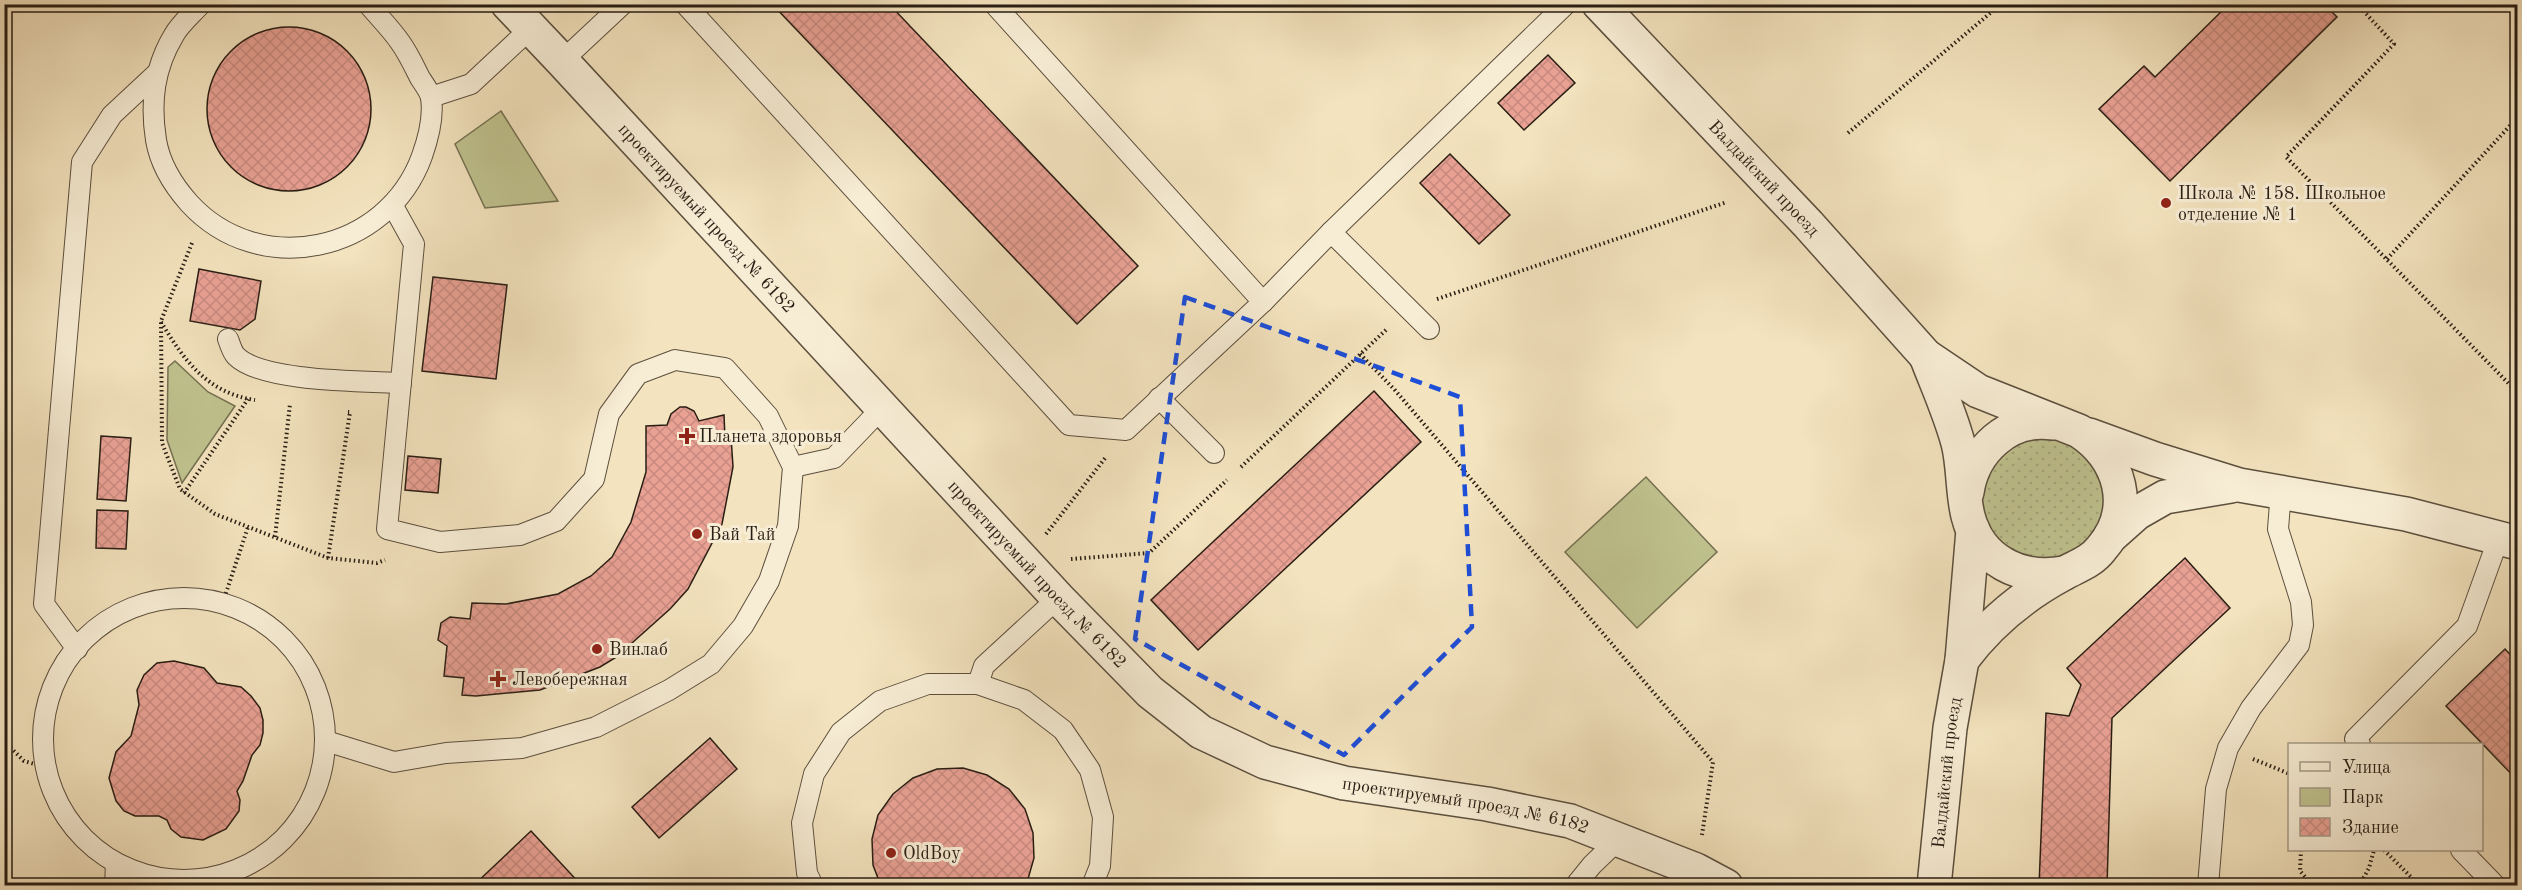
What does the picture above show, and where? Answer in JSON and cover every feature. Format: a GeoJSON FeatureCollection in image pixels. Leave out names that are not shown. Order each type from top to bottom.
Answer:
{"type":"FeatureCollection","features":[{"type":"Feature","properties":{"kind":"street","name":"проектируемый проезд № 6182"},"geometry":{"type":"LineString","coordinates":[[508,4],[1058,598],[1150,692],[1201,732],[1265,762],[1344,783],[1487,804],[1570,821],[1696,870],[1726,885]]}},
{"type":"Feature","properties":{"kind":"street","name":"Валдайский проезд"},"geometry":{"type":"LineString","coordinates":[[1599,4],[1808,224],[1926,356],[1978,391],[2071,428],[2093,440],[2105,452],[2118,480],[2119,509],[2110,537],[2090,560],[2064,573],[2017,604],[1978,639],[1962,660]]}},
{"type":"Feature","properties":{"kind":"street","name":"Валдайский проезд"},"geometry":{"type":"LineString","coordinates":[[1926,356],[1959,445],[1968,514],[1981,545],[2005,566],[2034,576],[2064,573]]}},
{"type":"Feature","properties":{"kind":"street","name":"Валдайский проезд"},"geometry":{"type":"LineString","coordinates":[[1966,496],[1975,464],[1997,437],[2028,423],[2071,428]]}},
{"type":"Feature","properties":{"kind":"street"},"geometry":{"type":"LineString","coordinates":[[2071,428],[2155,459],[2239,485],[2406,514],[2511,546]]}},
{"type":"Feature","properties":{"kind":"street"},"geometry":{"type":"LineString","coordinates":[[2110,537],[2137,513],[2165,497],[2239,485]]}},
{"type":"Feature","properties":{"kind":"street","name":"Валдайский проезд"},"geometry":{"type":"LineString","coordinates":[[1934,885],[1950,728],[1962,660],[1973,530]]}},
{"type":"Feature","properties":{"kind":"lane"},"geometry":{"type":"LineString","coordinates":[[201,4],[174,34],[156,74],[152,114],[158,152],[176,188],[202,217],[238,238],[279,248],[321,246],[360,231],[393,206],[416,173],[429,137],[431,97],[402,44],[368,4]]}},
{"type":"Feature","properties":{"kind":"lane"},"geometry":{"type":"LineString","coordinates":[[562,61],[622,4]]}},
{"type":"Feature","properties":{"kind":"lane"},"geometry":{"type":"LineString","coordinates":[[685,4],[1070,425],[1126,430],[1263,302],[1331,232],[1566,4]]}},
{"type":"Feature","properties":{"kind":"lane"},"geometry":{"type":"LineString","coordinates":[[994,4],[1263,302]]}},
{"type":"Feature","properties":{"kind":"lane"},"geometry":{"type":"LineString","coordinates":[[431,97],[471,84],[530,29]]}},
{"type":"Feature","properties":{"kind":"lane"},"geometry":{"type":"LineString","coordinates":[[77,649],[44,604],[82,162],[112,115],[156,74]]}},
{"type":"Feature","properties":{"kind":"lane"},"geometry":{"type":"LineString","coordinates":[[326,741],[394,762],[446,753],[522,748],[596,727],[669,690],[711,664],[743,626],[769,581],[788,526],[793,467],[768,416],[725,368],[675,360],[638,374],[609,414],[594,479],[556,521],[520,535],[440,542],[387,529],[414,244],[393,206]]}},
{"type":"Feature","properties":{"kind":"lane"},"geometry":{"type":"LineString","coordinates":[[1331,232],[1429,329]]}},
{"type":"Feature","properties":{"kind":"lane"},"geometry":{"type":"LineString","coordinates":[[228,339],[235,355],[252,366],[277,374],[401,383]]}},
{"type":"Feature","properties":{"kind":"lane"},"geometry":{"type":"LineString","coordinates":[[1159,398],[1214,453]]}},
{"type":"Feature","properties":{"kind":"lane"},"geometry":{"type":"LineString","coordinates":[[793,467],[834,458],[882,409]]}},
{"type":"Feature","properties":{"kind":"lane"},"geometry":{"type":"LineString","coordinates":[[2208,885],[2216,789],[2228,748],[2252,708],[2299,645],[2303,625],[2301,602],[2278,528],[2281,491]]}},
{"type":"Feature","properties":{"kind":"lane"},"geometry":{"type":"LineString","coordinates":[[2360,743],[2355,739],[2467,626],[2511,546]]}},
{"type":"Feature","properties":{"kind":"lane"},"geometry":{"type":"LineString","coordinates":[[177,597],[223,602],[265,622],[298,654],[320,695],[326,741],[318,788],[293,830],[256,861],[211,878],[162,879],[116,863],[80,835],[55,797],[42,766],[46,708],[63,665],[77,649],[93,631],[132,607],[177,597]]}},
{"type":"Feature","properties":{"kind":"lane"},"geometry":{"type":"LineString","coordinates":[[978,684],[984,666],[1058,598]]}},
{"type":"Feature","properties":{"kind":"lane"},"geometry":{"type":"LineString","coordinates":[[813,885],[807,873],[802,823],[814,774],[841,732],[880,701],[928,684],[978,684],[1024,700],[1063,730],[1090,770],[1103,817],[1100,866],[1092,885]]}},
{"type":"Feature","properties":{"kind":"lane"},"geometry":{"type":"LineString","coordinates":[[1575,885],[1618,839]]}},
{"type":"Feature","properties":{"kind":"lane"},"geometry":{"type":"LineString","coordinates":[[2464,851],[2496,885]]}},
{"type":"Feature","properties":{"kind":"lane"},"geometry":{"type":"LineString","coordinates":[[115,885],[116,863]]}},
{"type":"Feature","properties":{"kind":"path"},"geometry":{"type":"LineString","coordinates":[[1848,133],[2001,4]]}},
{"type":"Feature","properties":{"kind":"path"},"geometry":{"type":"LineString","coordinates":[[2357,4],[2394,44],[2286,157],[2517,393]]}},
{"type":"Feature","properties":{"kind":"path"},"geometry":{"type":"LineString","coordinates":[[2387,259],[2517,117]]}},
{"type":"Feature","properties":{"kind":"path"},"geometry":{"type":"LineString","coordinates":[[1062,559],[1149,553],[1408,308],[1727,202]]}},
{"type":"Feature","properties":{"kind":"path"},"geometry":{"type":"LineString","coordinates":[[202,217],[161,321],[162,443],[180,489],[215,514],[328,558],[377,563],[387,559]]}},
{"type":"Feature","properties":{"kind":"path"},"geometry":{"type":"LineString","coordinates":[[1360,354],[1394,389],[1713,762],[1701,839]]}},
{"type":"Feature","properties":{"kind":"path"},"geometry":{"type":"LineString","coordinates":[[275,537],[294,375]]}},
{"type":"Feature","properties":{"kind":"path"},"geometry":{"type":"LineString","coordinates":[[184,493],[248,399]]}},
{"type":"Feature","properties":{"kind":"path"},"geometry":{"type":"LineString","coordinates":[[328,558],[350,412]]}},
{"type":"Feature","properties":{"kind":"path"},"geometry":{"type":"LineString","coordinates":[[1043,538],[1126,430]]}},
{"type":"Feature","properties":{"kind":"path"},"geometry":{"type":"LineString","coordinates":[[223,602],[248,527]]}},
{"type":"Feature","properties":{"kind":"path"},"geometry":{"type":"LineString","coordinates":[[4,741],[24,761],[42,766]]}},
{"type":"Feature","properties":{"kind":"path"},"geometry":{"type":"LineString","coordinates":[[2266,764],[2288,774]]}},
{"type":"Feature","properties":{"kind":"path"},"geometry":{"type":"LineString","coordinates":[[2301,851],[2300,871],[2313,885]]}},
{"type":"Feature","properties":{"kind":"path"},"geometry":{"type":"LineString","coordinates":[[2359,885],[2369,868],[2373,851]]}},
{"type":"Feature","properties":{"kind":"path"},"geometry":{"type":"LineString","coordinates":[[2386,851],[2420,885]]}},
{"type":"Feature","properties":{"kind":"path"},"geometry":{"type":"LineString","coordinates":[[2411,885],[2416,881]]}},
{"type":"Feature","properties":{"kind":"highlighted area"},"geometry":{"type":"Polygon","coordinates":[[[1185,297],[1460,397],[1472,627],[1344,755],[1135,639],[1185,297]]]}},
{"type":"Feature","properties":{"kind":"green space"},"geometry":{"type":"Polygon","coordinates":[[[501,111],[558,201],[485,208],[455,144],[501,111]]]}},
{"type":"Feature","properties":{"kind":"green space"},"geometry":{"type":"Polygon","coordinates":[[[175,361],[208,392],[235,406],[182,483],[167,440],[168,367],[175,361]]]}},
{"type":"Feature","properties":{"kind":"green space"},"geometry":{"type":"Polygon","coordinates":[[[2055,432],[2103,466],[2106,525],[2060,564],[2007,556],[1977,510],[1986,464],[1998,448],[2055,432]]]}},
{"type":"Feature","properties":{"kind":"green space"},"geometry":{"type":"Polygon","coordinates":[[[1646,477],[1717,552],[1637,628],[1565,552],[1646,477]]]}},
{"type":"Feature","properties":{"kind":"building"},"geometry":{"type":"Polygon","coordinates":[[[772,4],[889,4],[1138,266],[1077,324],[772,4]]]}},
{"type":"Feature","properties":{"kind":"building"},"geometry":{"type":"Polygon","coordinates":[[[2229,4],[2324,4],[2337,17],[2170,181],[2099,109],[2144,66],[2155,77],[2229,4]]]}},
{"type":"Feature","properties":{"kind":"building"},"geometry":{"type":"Polygon","coordinates":[[[289,27],[305,28],[320,33],[347,51],[365,78],[370,93],[370,125],[365,140],[347,167],[320,185],[305,190],[289,191],[273,190],[258,185],[231,167],[213,140],[208,125],[207,109],[208,93],[213,78],[231,51],[258,33],[273,28],[289,27]]]}},
{"type":"Feature","properties":{"kind":"building"},"geometry":{"type":"Polygon","coordinates":[[[1548,55],[1575,83],[1524,130],[1498,103],[1548,55]]]}},
{"type":"Feature","properties":{"kind":"building"},"geometry":{"type":"Polygon","coordinates":[[[1450,154],[1510,215],[1479,244],[1420,183],[1450,154]]]}},
{"type":"Feature","properties":{"kind":"building"},"geometry":{"type":"Polygon","coordinates":[[[199,269],[261,281],[255,319],[240,330],[190,321],[199,269]]]}},
{"type":"Feature","properties":{"kind":"building"},"geometry":{"type":"Polygon","coordinates":[[[433,277],[507,285],[496,379],[422,371],[433,277]]]}},
{"type":"Feature","properties":{"kind":"building"},"geometry":{"type":"Polygon","coordinates":[[[1374,391],[1421,442],[1198,650],[1151,600],[1374,391]]]}},
{"type":"Feature","properties":{"kind":"building"},"geometry":{"type":"Polygon","coordinates":[[[680,407],[694,411],[699,421],[724,415],[725,438],[731,437],[733,467],[722,524],[688,589],[670,609],[632,643],[633,647],[600,667],[540,690],[476,696],[462,695],[464,678],[444,676],[447,646],[438,640],[441,623],[450,617],[470,619],[472,603],[506,604],[558,594],[591,576],[612,557],[631,522],[646,472],[646,426],[667,425],[671,414],[680,407]]]}},
{"type":"Feature","properties":{"kind":"building"},"geometry":{"type":"Polygon","coordinates":[[[101,436],[131,438],[126,501],[97,499],[101,436]]]}},
{"type":"Feature","properties":{"kind":"building"},"geometry":{"type":"Polygon","coordinates":[[[408,456],[441,459],[438,493],[405,490],[408,456]]]}},
{"type":"Feature","properties":{"kind":"building"},"geometry":{"type":"Polygon","coordinates":[[[97,510],[128,511],[126,549],[96,548],[97,510]]]}},
{"type":"Feature","properties":{"kind":"building"},"geometry":{"type":"Polygon","coordinates":[[[2185,558],[2230,608],[2112,718],[2107,886],[2039,886],[2046,713],[2069,716],[2081,685],[2067,668],[2185,558]]]}},
{"type":"Feature","properties":{"kind":"building"},"geometry":{"type":"Polygon","coordinates":[[[2505,649],[2518,663],[2518,781],[2483,743],[2446,706],[2505,649]]]}},
{"type":"Feature","properties":{"kind":"building"},"geometry":{"type":"Polygon","coordinates":[[[174,661],[204,668],[217,683],[241,687],[260,708],[263,720],[260,745],[252,755],[237,791],[240,800],[239,811],[226,829],[203,840],[181,837],[171,829],[167,820],[159,816],[135,816],[124,811],[116,801],[109,778],[116,752],[131,736],[139,705],[137,690],[144,675],[157,663],[174,661]]]}},
{"type":"Feature","properties":{"kind":"building"},"geometry":{"type":"Polygon","coordinates":[[[710,738],[737,769],[659,838],[632,807],[710,738]]]}},
{"type":"Feature","properties":{"kind":"building"},"geometry":{"type":"Polygon","coordinates":[[[963,768],[987,775],[1009,789],[1025,809],[1033,833],[1034,858],[1026,886],[881,886],[873,865],[872,839],[878,815],[893,794],[913,778],[937,769],[963,768]]]}},
{"type":"Feature","properties":{"kind":"building"},"geometry":{"type":"Polygon","coordinates":[[[531,831],[582,886],[473,886],[531,831]]]}},
{"type":"Feature","properties":{"kind":"place","name":"Школа № 158. Школьное отделение № 1"},"geometry":{"type":"Point","coordinates":[2166,203]}},
{"type":"Feature","properties":{"kind":"place","name":"Планета здоровья"},"geometry":{"type":"Point","coordinates":[687,436]}},
{"type":"Feature","properties":{"kind":"place","name":"Вай Тай"},"geometry":{"type":"Point","coordinates":[697,534]}},
{"type":"Feature","properties":{"kind":"place","name":"Винлаб"},"geometry":{"type":"Point","coordinates":[597,649]}},
{"type":"Feature","properties":{"kind":"place","name":"Левобережная"},"geometry":{"type":"Point","coordinates":[498,679]}},
{"type":"Feature","properties":{"kind":"place","name":"OldBoy"},"geometry":{"type":"Point","coordinates":[891,853]}}]}
